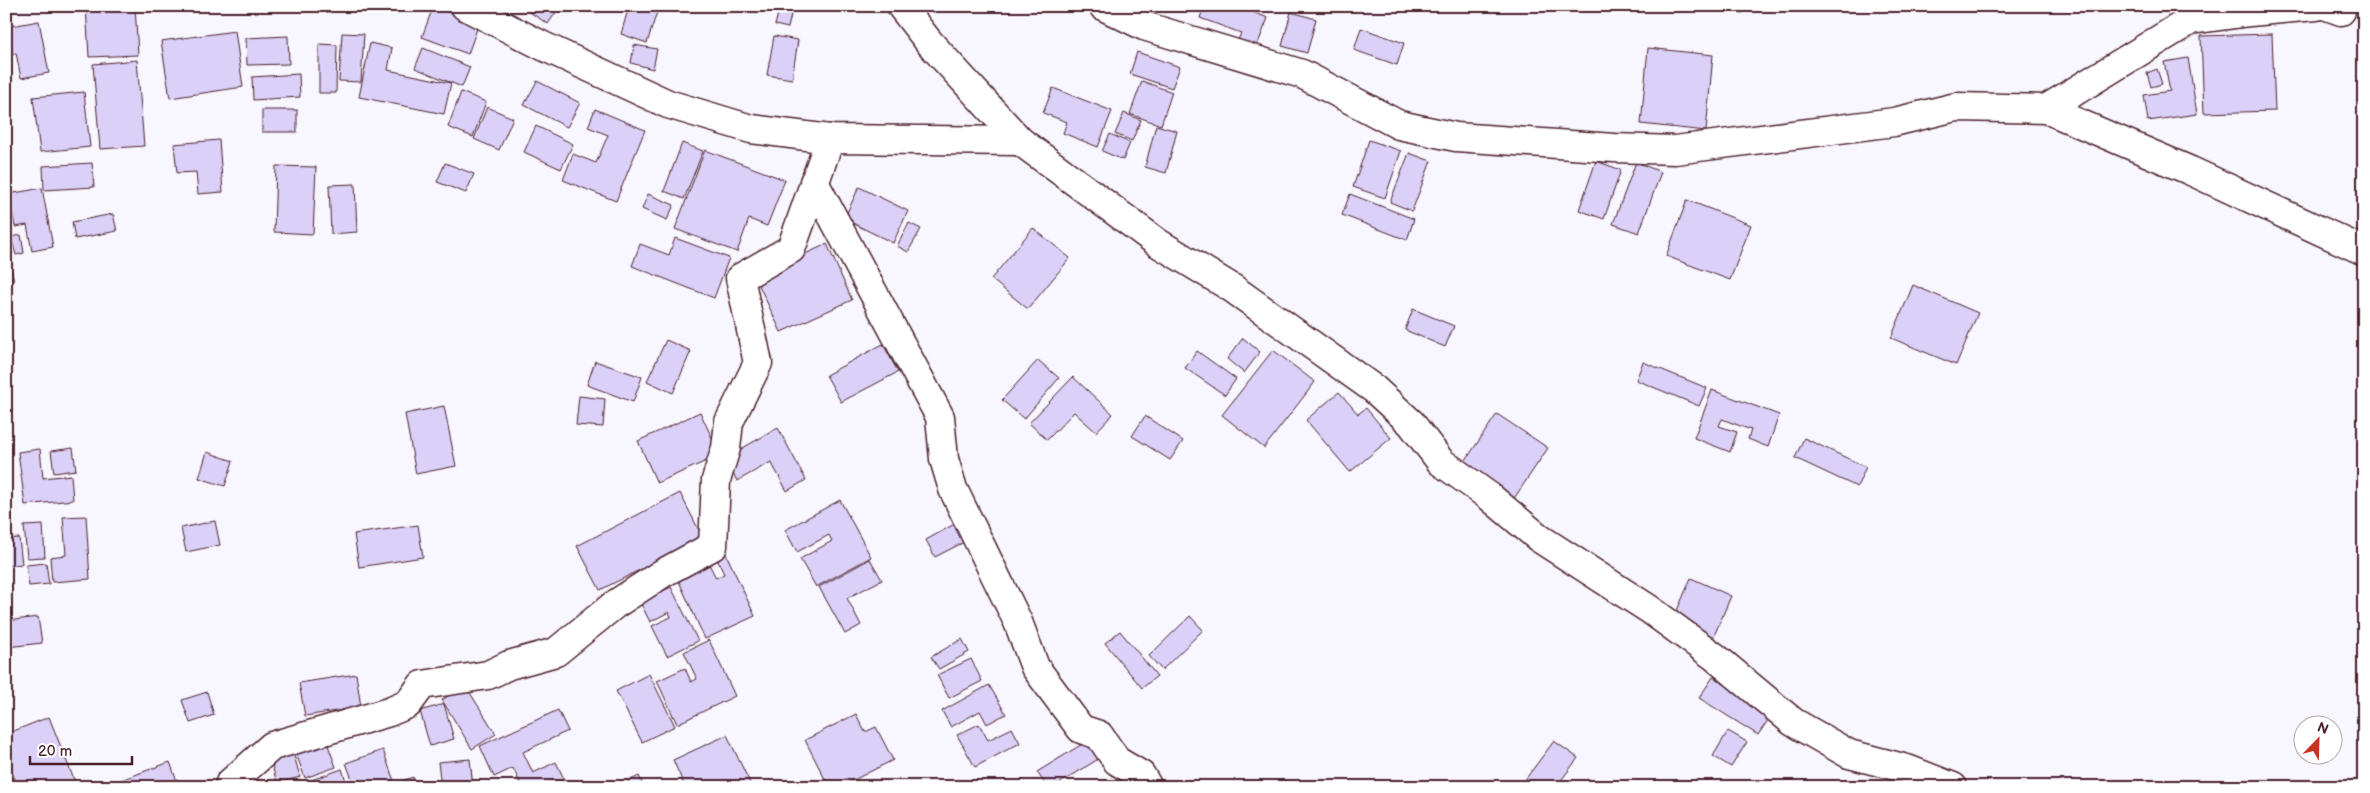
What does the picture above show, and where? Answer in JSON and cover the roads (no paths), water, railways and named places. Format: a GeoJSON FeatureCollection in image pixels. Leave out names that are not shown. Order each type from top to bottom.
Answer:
{"type":"FeatureCollection","features":[{"type":"Feature","properties":{"kind":"street"},"geometry":{"type":"LineString","coordinates":[[465,6],[542,46],[668,104],[751,128],[830,139],[1020,141]]}},
{"type":"Feature","properties":{"kind":"street"},"geometry":{"type":"LineString","coordinates":[[901,6],[929,42],[1020,141],[1158,243],[1232,288],[1374,389],[1411,423],[1441,462],[1490,497],[1539,538],[1649,609],[1715,657],[1793,722],[1849,754],[1907,769],[1952,787]]}},
{"type":"Feature","properties":{"kind":"street"},"geometry":{"type":"LineString","coordinates":[[1103,6],[1144,26],[1302,74],[1399,126],[1456,137],[1614,148],[1676,150],[1894,122],[1956,107],[2046,109],[2192,171],[2364,251]]}},
{"type":"Feature","properties":{"kind":"street"},"geometry":{"type":"LineString","coordinates":[[2046,109],[2191,20],[2316,6]]}},
{"type":"Feature","properties":{"kind":"street"},"geometry":{"type":"LineString","coordinates":[[2327,6],[2341,11],[2340,6]]}},
{"type":"Feature","properties":{"kind":"street"},"geometry":{"type":"LineString","coordinates":[[230,787],[230,783],[272,746],[389,712],[408,704],[422,684],[488,675],[509,665],[556,652],[614,606],[662,573],[713,546],[716,480],[726,448],[729,422],[758,363],[740,278],[791,249],[830,139]]}},
{"type":"Feature","properties":{"kind":"street"},"geometry":{"type":"LineString","coordinates":[[814,182],[940,417],[944,459],[953,489],[1018,622],[1035,667],[1081,730],[1099,735],[1117,761],[1141,775],[1148,787]]}}]}
